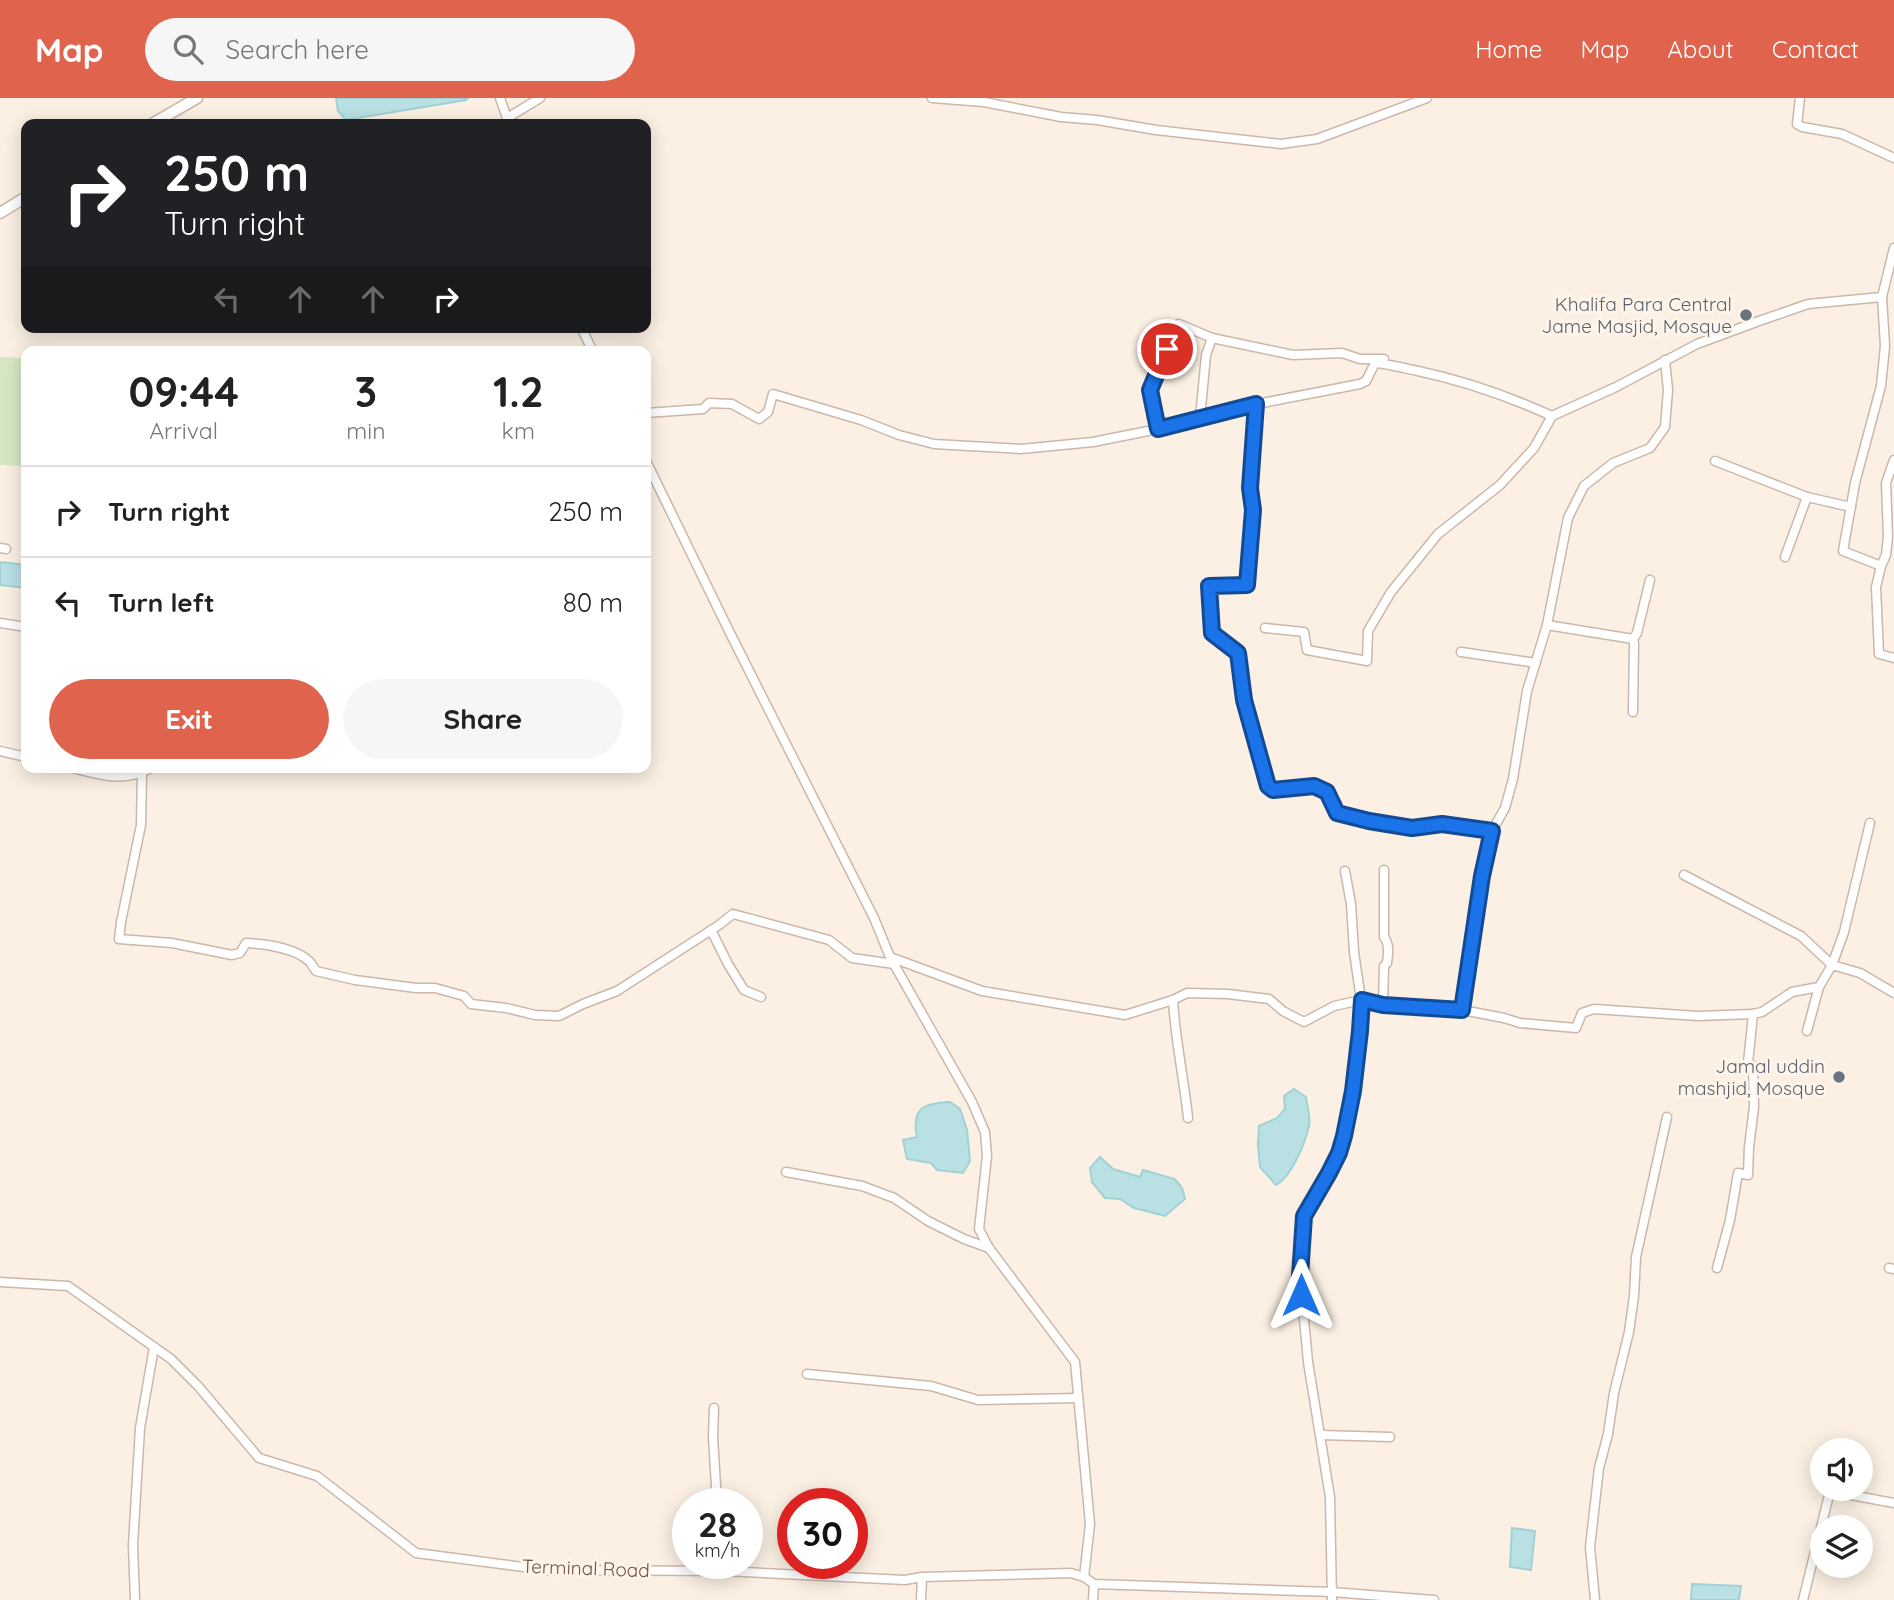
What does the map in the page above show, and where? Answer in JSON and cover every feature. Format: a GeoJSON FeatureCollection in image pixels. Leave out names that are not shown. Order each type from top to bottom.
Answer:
{"type":"FeatureCollection","features":[{"type":"Feature","properties":{"kind":"street"},"geometry":{"type":"LineString","coordinates":[[161,119],[197,98]]}},
{"type":"Feature","properties":{"kind":"street"},"geometry":{"type":"LineString","coordinates":[[500,98],[507,119]]}},
{"type":"Feature","properties":{"kind":"street"},"geometry":{"type":"LineString","coordinates":[[511,119],[540,98]]}},
{"type":"Feature","properties":{"kind":"street"},"geometry":{"type":"LineString","coordinates":[[933,98],[984,102],[1062,117],[1281,144],[1317,139],[1427,98]]}},
{"type":"Feature","properties":{"kind":"street"},"geometry":{"type":"LineString","coordinates":[[1800,98],[1797,124],[1842,134],[1894,158]]}},
{"type":"Feature","properties":{"kind":"street"},"geometry":{"type":"LineString","coordinates":[[0,213],[21,200]]}},
{"type":"Feature","properties":{"kind":"street"},"geometry":{"type":"LineString","coordinates":[[1881,566],[1843,551],[1850,507],[1881,386],[1885,346],[1882,297],[1894,248]]}},
{"type":"Feature","properties":{"kind":"street"},"geometry":{"type":"LineString","coordinates":[[1265,628],[1304,632],[1307,650],[1367,661],[1368,631],[1391,592],[1438,534],[1500,485],[1526,457],[1552,416],[1616,387],[1697,344],[1808,304],[1882,297]]}},
{"type":"Feature","properties":{"kind":"street"},"geometry":{"type":"LineString","coordinates":[[1885,323],[1894,326]]}},
{"type":"Feature","properties":{"kind":"street"},"geometry":{"type":"LineString","coordinates":[[1158,429],[1150,390],[1179,324],[1212,338],[1293,355],[1342,352],[1360,359],[1386,359],[1386,364]]}},
{"type":"Feature","properties":{"kind":"street"},"geometry":{"type":"LineString","coordinates":[[1200,418],[1206,355],[1212,338]]}},
{"type":"Feature","properties":{"kind":"street"},"geometry":{"type":"LineString","coordinates":[[1462,1010],[1482,876],[1492,831],[1505,808],[1518,753],[1527,691],[1547,625],[1568,519],[1584,486],[1614,463],[1650,449],[1665,428],[1668,390],[1665,360]]}},
{"type":"Feature","properties":{"kind":"street"},"geometry":{"type":"LineString","coordinates":[[651,413],[703,409],[709,403],[732,404],[760,419],[768,412],[773,394],[934,444],[1021,449],[1093,442],[1256,404],[1360,384],[1366,381],[1375,363],[1445,376],[1485,388],[1552,416]]}},
{"type":"Feature","properties":{"kind":"street"},"geometry":{"type":"LineString","coordinates":[[1256,404],[1250,488],[1253,510],[1247,585],[1209,586],[1212,633],[1238,653],[1244,700],[1268,786],[1273,790],[1314,786],[1327,792],[1337,813],[1369,821],[1412,828],[1442,824],[1492,831]]}},
{"type":"Feature","properties":{"kind":"street"},"geometry":{"type":"LineString","coordinates":[[1894,460],[1886,483],[1886,555],[1876,587],[1879,654],[1894,658]]}},
{"type":"Feature","properties":{"kind":"street"},"geometry":{"type":"LineString","coordinates":[[1715,461],[1807,496],[1850,507]]}},
{"type":"Feature","properties":{"kind":"street"},"geometry":{"type":"LineString","coordinates":[[651,471],[874,918],[892,961],[972,1102],[985,1132],[987,1156],[979,1229],[989,1248],[1075,1362],[1090,1524],[1084,1577]]}},
{"type":"Feature","properties":{"kind":"street"},"geometry":{"type":"LineString","coordinates":[[1785,557],[1807,496]]}},
{"type":"Feature","properties":{"kind":"street"},"geometry":{"type":"LineString","coordinates":[[1633,712],[1633,639],[1637,634],[1650,580]]}},
{"type":"Feature","properties":{"kind":"street"},"geometry":{"type":"LineString","coordinates":[[0,623],[21,626]]}},
{"type":"Feature","properties":{"kind":"street"},"geometry":{"type":"LineString","coordinates":[[1547,625],[1633,639]]}},
{"type":"Feature","properties":{"kind":"street"},"geometry":{"type":"LineString","coordinates":[[1461,652],[1535,663]]}},
{"type":"Feature","properties":{"kind":"street"},"geometry":{"type":"LineString","coordinates":[[0,751],[21,756]]}},
{"type":"Feature","properties":{"kind":"street"},"geometry":{"type":"LineString","coordinates":[[95,773],[112,777],[142,773],[141,825],[119,939],[172,943],[232,955],[240,953],[246,943],[264,944],[293,952],[309,961],[316,971],[355,980],[435,988],[464,996],[471,1004],[535,1015],[559,1016],[617,991],[733,914],[829,940],[852,958],[892,961],[982,991],[1125,1015],[1187,993],[1228,994],[1269,999],[1283,1011],[1304,1022],[1334,1006],[1362,1000],[1383,1005],[1462,1010],[1520,1023],[1576,1028],[1582,1013],[1594,1009],[1698,1016],[1762,1013],[1792,992],[1819,987]]}},
{"type":"Feature","properties":{"kind":"street"},"geometry":{"type":"LineString","coordinates":[[1807,1031],[1819,987],[1832,965],[1844,933],[1870,823]]}},
{"type":"Feature","properties":{"kind":"street"},"geometry":{"type":"LineString","coordinates":[[1383,1005],[1384,966],[1388,953],[1388,942],[1384,937],[1384,870]]}},
{"type":"Feature","properties":{"kind":"street"},"geometry":{"type":"LineString","coordinates":[[1332,1596],[1330,1497],[1308,1362],[1300,1276],[1304,1216],[1339,1153],[1351,1108],[1357,1063],[1362,1000],[1345,871]]}},
{"type":"Feature","properties":{"kind":"street"},"geometry":{"type":"LineString","coordinates":[[1684,875],[1801,936],[1832,965],[1860,974],[1894,993]]}},
{"type":"Feature","properties":{"kind":"street"},"geometry":{"type":"LineString","coordinates":[[711,930],[744,990],[761,998]]}},
{"type":"Feature","properties":{"kind":"street"},"geometry":{"type":"LineString","coordinates":[[1173,1000],[1175,1033],[1188,1118]]}},
{"type":"Feature","properties":{"kind":"street"},"geometry":{"type":"LineString","coordinates":[[1717,1268],[1730,1220],[1738,1173],[1748,1175],[1754,1107],[1753,1066],[1748,1063],[1753,1014]]}},
{"type":"Feature","properties":{"kind":"street"},"geometry":{"type":"LineString","coordinates":[[1595,1600],[1590,1547],[1599,1468],[1629,1332],[1636,1257],[1667,1116]]}},
{"type":"Feature","properties":{"kind":"street"},"geometry":{"type":"LineString","coordinates":[[786,1172],[862,1186],[894,1198],[928,1221],[989,1248]]}},
{"type":"Feature","properties":{"kind":"street","name":"Terminal Road"},"geometry":{"type":"LineString","coordinates":[[0,1282],[68,1286],[171,1359],[198,1386],[259,1458],[317,1476],[416,1553],[547,1570],[672,1567]]}},
{"type":"Feature","properties":{"kind":"street"},"geometry":{"type":"LineString","coordinates":[[135,1600],[133,1545],[140,1428],[154,1347]]}},
{"type":"Feature","properties":{"kind":"street"},"geometry":{"type":"LineString","coordinates":[[807,1374],[931,1387],[978,1400],[1079,1398]]}},
{"type":"Feature","properties":{"kind":"street"},"geometry":{"type":"LineString","coordinates":[[714,1408],[716,1488]]}},
{"type":"Feature","properties":{"kind":"street"},"geometry":{"type":"LineString","coordinates":[[1321,1435],[1390,1437]]}},
{"type":"Feature","properties":{"kind":"street"},"geometry":{"type":"LineString","coordinates":[[1803,1600],[1830,1491],[1894,1503]]}},
{"type":"Feature","properties":{"kind":"street","name":"Terminal Road"},"geometry":{"type":"LineString","coordinates":[[763,1571],[905,1580],[922,1577],[1071,1573],[1094,1584]]}},
{"type":"Feature","properties":{"kind":"street"},"geometry":{"type":"LineString","coordinates":[[921,1600],[922,1577]]}},
{"type":"Feature","properties":{"kind":"street"},"geometry":{"type":"LineString","coordinates":[[1093,1600],[1094,1584],[1434,1600]]}},
{"type":"Feature","properties":{"kind":"green space"},"geometry":{"type":"Polygon","coordinates":[[[0,357],[21,358],[21,466],[0,465],[0,357]]]}},
{"type":"Feature","properties":{"kind":"water"},"geometry":{"type":"Polygon","coordinates":[[[336,98],[468,98],[352,119],[345,119],[338,111],[336,98]]]}},
{"type":"Feature","properties":{"kind":"water"},"geometry":{"type":"Polygon","coordinates":[[[0,562],[21,564],[21,587],[0,585],[0,562]]]}},
{"type":"Feature","properties":{"kind":"water"},"geometry":{"type":"Polygon","coordinates":[[[1294,1089],[1306,1097],[1309,1126],[1292,1167],[1276,1185],[1260,1167],[1259,1126],[1277,1118],[1285,1109],[1284,1096],[1294,1089]]]}},
{"type":"Feature","properties":{"kind":"water"},"geometry":{"type":"Polygon","coordinates":[[[950,1102],[960,1109],[967,1130],[970,1161],[963,1173],[937,1170],[931,1163],[907,1159],[903,1140],[917,1137],[916,1119],[922,1109],[933,1104],[950,1102]]]}},
{"type":"Feature","properties":{"kind":"water"},"geometry":{"type":"Polygon","coordinates":[[[1100,1157],[1113,1169],[1140,1177],[1143,1170],[1175,1179],[1182,1188],[1185,1199],[1165,1216],[1134,1208],[1120,1199],[1105,1198],[1092,1182],[1090,1168],[1100,1157]]]}},
{"type":"Feature","properties":{"kind":"water"},"geometry":{"type":"Polygon","coordinates":[[[1512,1528],[1535,1531],[1531,1570],[1510,1567],[1512,1528]]]}},
{"type":"Feature","properties":{"kind":"water"},"geometry":{"type":"Polygon","coordinates":[[[1692,1584],[1741,1586],[1739,1600],[1691,1600],[1692,1584]]]}},
{"type":"Feature","properties":{"kind":"place","name":"Khalifa Para Central Jame Masjid, Mosque"},"geometry":{"type":"Point","coordinates":[1746,315]}},
{"type":"Feature","properties":{"kind":"place","name":"Jamal uddin mashjid, Mosque"},"geometry":{"type":"Point","coordinates":[1839,1077]}},
{"type":"Feature","properties":{"kind":"route"},"geometry":{"type":"LineString","coordinates":[[1167,349],[1150,390],[1158,429],[1256,404],[1250,488],[1253,510],[1247,585],[1209,586],[1209,615],[1212,633],[1238,653],[1244,700],[1268,786],[1273,790],[1314,786],[1327,792],[1337,813],[1369,821],[1412,828],[1442,824],[1492,831],[1482,876],[1462,1010],[1383,1005],[1362,1000],[1351,1108],[1344,1136],[1329,1173],[1304,1216],[1301,1295]]}}]}
